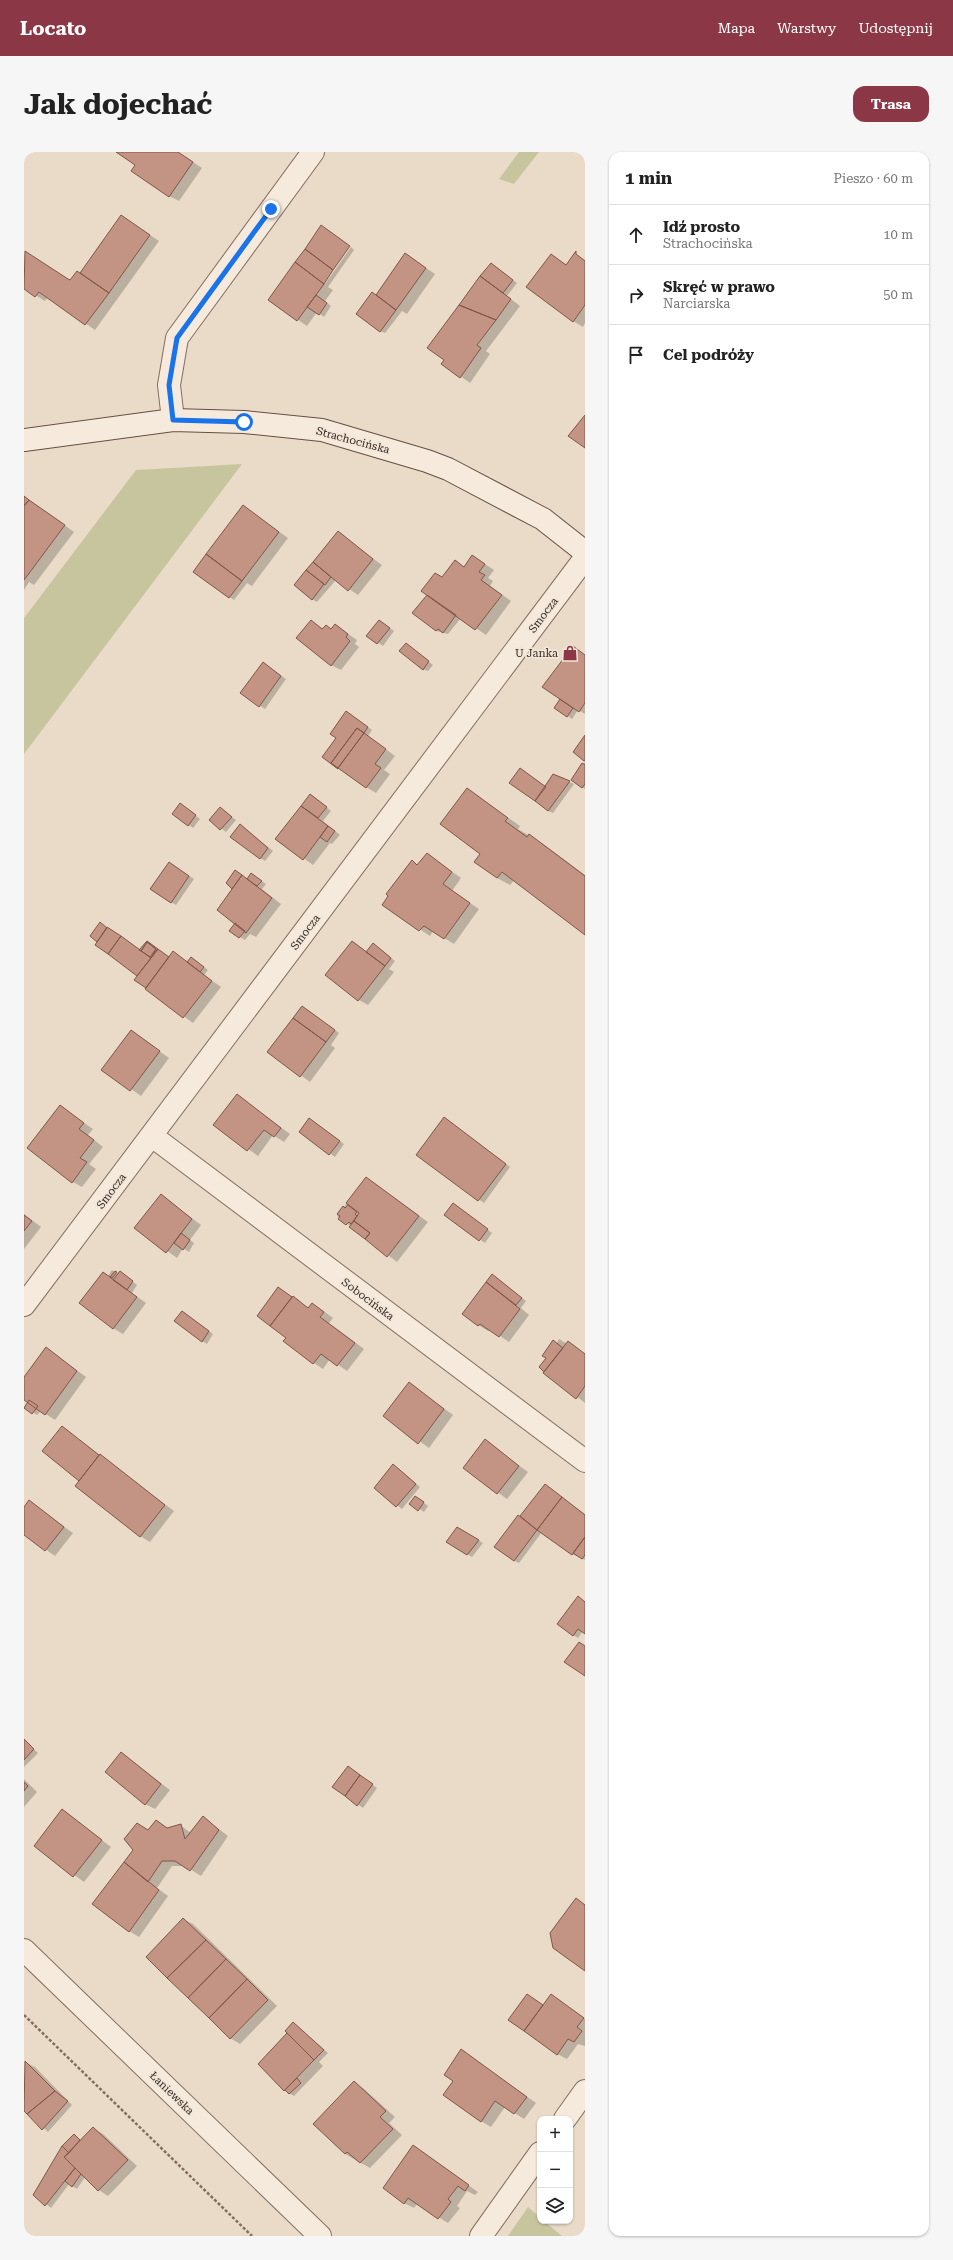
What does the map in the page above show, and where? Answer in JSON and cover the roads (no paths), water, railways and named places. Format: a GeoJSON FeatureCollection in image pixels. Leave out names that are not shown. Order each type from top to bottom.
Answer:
{"type":"FeatureCollection","features":[{"type":"Feature","properties":{"kind":"street"},"geometry":{"type":"LineString","coordinates":[[173,420],[169,385],[177,338],[313,152]]}},
{"type":"Feature","properties":{"kind":"street","name":"Strachocińska"},"geometry":{"type":"LineString","coordinates":[[24,440],[173,420],[244,422],[322,430],[427,461],[448,469],[542,519],[585,552]]}},
{"type":"Feature","properties":{"kind":"street","name":"Smocza"},"geometry":{"type":"LineString","coordinates":[[24,1305],[585,558]]}},
{"type":"Feature","properties":{"kind":"street","name":"Sobocińska"},"geometry":{"type":"LineString","coordinates":[[152,1136],[585,1461]]}},
{"type":"Feature","properties":{"kind":"street","name":"Łaniewska"},"geometry":{"type":"LineString","coordinates":[[24,1950],[320,2236]]}},
{"type":"Feature","properties":{"kind":"street"},"geometry":{"type":"LineString","coordinates":[[567,2116],[585,2091]]}},
{"type":"Feature","properties":{"kind":"street"},"geometry":{"type":"LineString","coordinates":[[481,2236],[537,2157]]}},
{"type":"Feature","properties":{"kind":"place","name":"U Janka"},"geometry":{"type":"Point","coordinates":[570,653]}}]}
